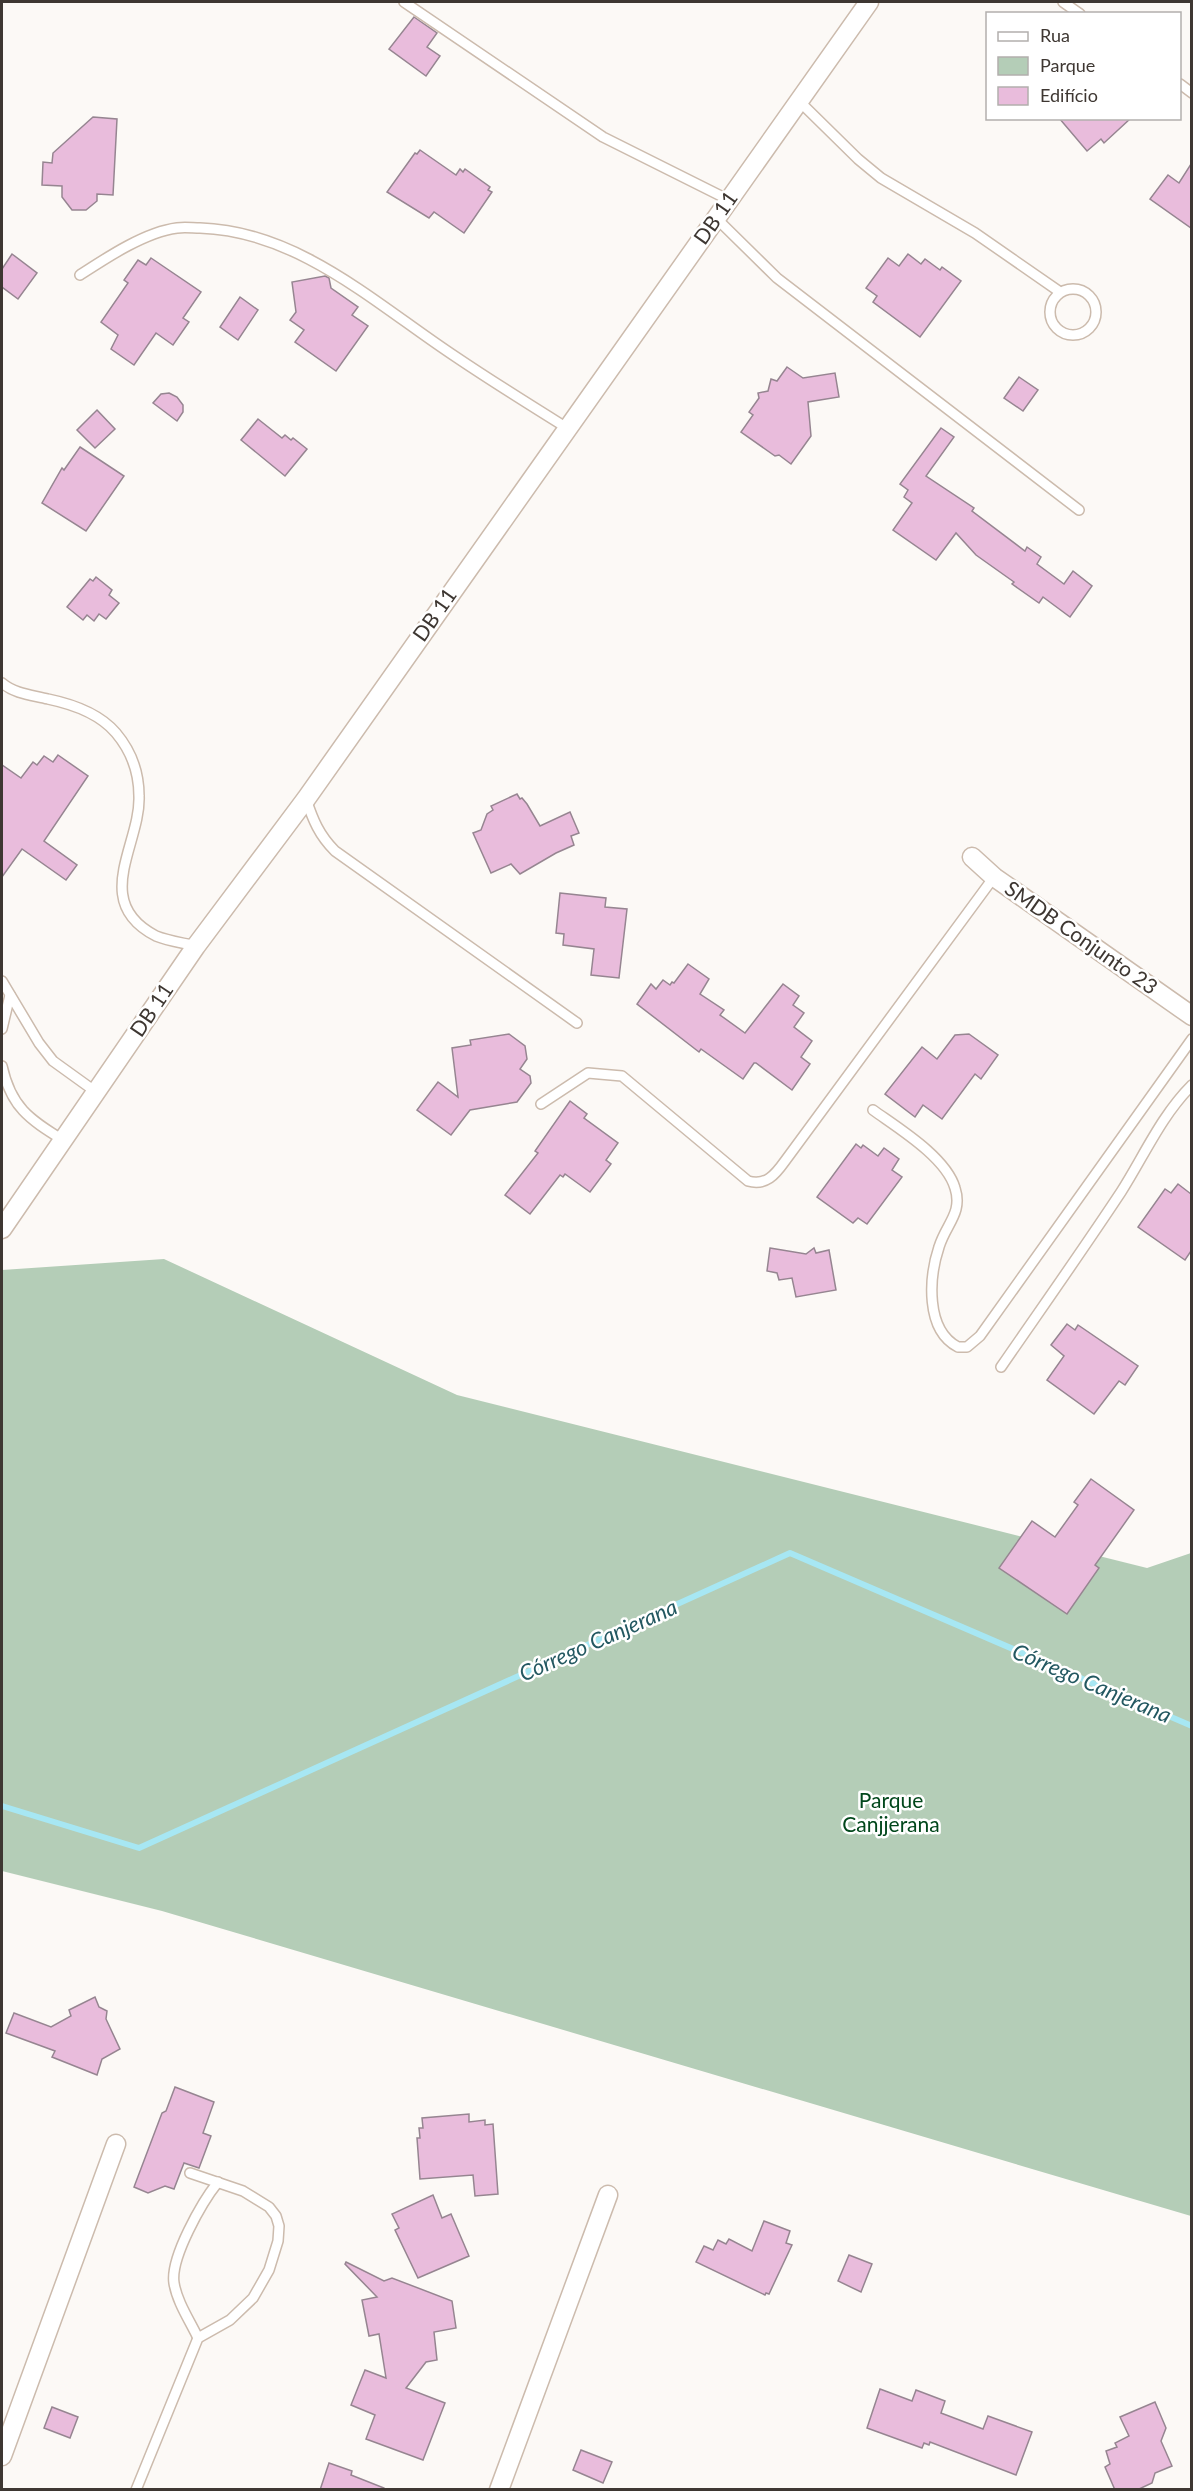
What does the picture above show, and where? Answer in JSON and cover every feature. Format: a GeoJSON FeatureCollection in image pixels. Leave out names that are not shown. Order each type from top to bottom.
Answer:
{"type":"FeatureCollection","features":[{"type":"Feature","properties":{"kind":"street","name":"DB 11"},"geometry":{"type":"LineString","coordinates":[[2,1229],[196,946],[306,799],[869,2]]}},
{"type":"Feature","properties":{"kind":"street","name":"SMDB Conjunto 23"},"geometry":{"type":"LineString","coordinates":[[972,858],[994,877],[1191,1016]]}},
{"type":"Feature","properties":{"kind":"street"},"geometry":{"type":"LineString","coordinates":[[2,2456],[116,2144]]}},
{"type":"Feature","properties":{"kind":"street"},"geometry":{"type":"LineString","coordinates":[[499,2490],[608,2195]]}},
{"type":"Feature","properties":{"kind":"lane"},"geometry":{"type":"LineString","coordinates":[[404,2],[603,138],[729,200]]}},
{"type":"Feature","properties":{"kind":"lane"},"geometry":{"type":"LineString","coordinates":[[1063,2],[1077,12]]}},
{"type":"Feature","properties":{"kind":"lane"},"geometry":{"type":"LineString","coordinates":[[799,101],[858,159],[881,178],[975,233],[1059,292],[1075,288],[1090,295],[1097,310],[1092,326],[1079,335],[1062,333],[1051,322],[1050,306],[1059,292]]}},
{"type":"Feature","properties":{"kind":"lane"},"geometry":{"type":"LineString","coordinates":[[716,218],[777,278],[1079,510]]}},
{"type":"Feature","properties":{"kind":"lane"},"geometry":{"type":"LineString","coordinates":[[80,275],[110,255],[143,239],[177,228],[221,229],[265,240],[300,254],[343,280],[456,358],[567,428]]}},
{"type":"Feature","properties":{"kind":"lane"},"geometry":{"type":"LineString","coordinates":[[2,682],[27,695],[50,699],[91,713],[116,733],[136,764],[140,798],[125,856],[122,883],[124,902],[136,921],[157,936],[196,946]]}},
{"type":"Feature","properties":{"kind":"lane"},"geometry":{"type":"LineString","coordinates":[[306,799],[315,827],[335,851],[576,1023]]}},
{"type":"Feature","properties":{"kind":"lane"},"geometry":{"type":"LineString","coordinates":[[541,1104],[588,1073],[622,1076],[748,1181],[757,1183],[767,1180],[785,1161],[994,877]]}},
{"type":"Feature","properties":{"kind":"lane"},"geometry":{"type":"LineString","coordinates":[[2,981],[39,1043],[53,1061],[96,1092]]}},
{"type":"Feature","properties":{"kind":"lane"},"geometry":{"type":"LineString","coordinates":[[2,1029],[10,995]]}},
{"type":"Feature","properties":{"kind":"lane"},"geometry":{"type":"LineString","coordinates":[[873,1110],[931,1152],[955,1185],[959,1205],[939,1246],[932,1272],[932,1295],[936,1319],[945,1337],[958,1347],[967,1347],[980,1336],[1191,1039]]}},
{"type":"Feature","properties":{"kind":"lane"},"geometry":{"type":"LineString","coordinates":[[2,1066],[15,1104],[32,1121],[63,1140]]}},
{"type":"Feature","properties":{"kind":"lane"},"geometry":{"type":"LineString","coordinates":[[1001,1366],[1122,1190],[1159,1125],[1178,1098],[1191,1085]]}},
{"type":"Feature","properties":{"kind":"lane"},"geometry":{"type":"LineString","coordinates":[[136,2490],[198,2338],[230,2320],[253,2298],[269,2270],[278,2241],[279,2226],[276,2216],[269,2207],[243,2191],[190,2173]]}},
{"type":"Feature","properties":{"kind":"lane"},"geometry":{"type":"LineString","coordinates":[[198,2338],[174,2282],[175,2268],[196,2214],[218,2182]]}},
{"type":"Feature","properties":{"kind":"green space","name":"Parque Canjjerana"},"geometry":{"type":"Polygon","coordinates":[[[164,1259],[457,1395],[1147,1568],[1191,1553],[1191,2216],[162,1911],[2,1871],[2,1270],[164,1259]]]}},
{"type":"Feature","properties":{"kind":"building"},"geometry":{"type":"Polygon","coordinates":[[[414,17],[437,33],[427,47],[440,56],[426,76],[389,49],[414,17]]]}},
{"type":"Feature","properties":{"kind":"building"},"geometry":{"type":"Polygon","coordinates":[[[93,117],[117,119],[113,195],[97,194],[97,201],[86,210],[72,210],[62,197],[62,186],[42,185],[43,162],[52,163],[53,153],[93,117]]]}},
{"type":"Feature","properties":{"kind":"building"},"geometry":{"type":"Polygon","coordinates":[[[1061,120],[1129,120],[1104,143],[1101,139],[1087,151],[1061,120]]]}},
{"type":"Feature","properties":{"kind":"building"},"geometry":{"type":"Polygon","coordinates":[[[420,150],[456,175],[460,169],[463,172],[465,169],[490,187],[488,190],[492,192],[464,233],[434,212],[429,218],[387,192],[415,153],[417,154],[420,150]]]}},
{"type":"Feature","properties":{"kind":"building"},"geometry":{"type":"Polygon","coordinates":[[[1191,164],[1191,228],[1150,199],[1168,175],[1179,183],[1191,164]]]}},
{"type":"Feature","properties":{"kind":"building"},"geometry":{"type":"Polygon","coordinates":[[[12,254],[37,273],[18,299],[2,287],[2,269],[12,254]]]}},
{"type":"Feature","properties":{"kind":"building"},"geometry":{"type":"Polygon","coordinates":[[[908,254],[921,264],[925,259],[940,270],[942,267],[961,281],[920,337],[873,302],[877,296],[866,288],[888,258],[899,266],[908,254]]]}},
{"type":"Feature","properties":{"kind":"building"},"geometry":{"type":"Polygon","coordinates":[[[151,258],[201,292],[183,318],[189,322],[173,345],[156,333],[134,365],[111,349],[118,335],[101,322],[128,283],[124,280],[138,260],[146,265],[151,258]]]}},
{"type":"Feature","properties":{"kind":"building"},"geometry":{"type":"Polygon","coordinates":[[[325,276],[329,278],[331,288],[358,307],[352,315],[368,326],[336,371],[295,342],[304,330],[290,320],[296,312],[292,282],[325,276]]]}},
{"type":"Feature","properties":{"kind":"building"},"geometry":{"type":"Polygon","coordinates":[[[240,297],[258,310],[238,340],[220,327],[240,297]]]}},
{"type":"Feature","properties":{"kind":"building"},"geometry":{"type":"Polygon","coordinates":[[[787,367],[803,378],[835,373],[839,397],[808,402],[811,436],[791,464],[779,455],[775,456],[741,432],[753,415],[749,412],[759,398],[758,393],[768,391],[771,379],[777,381],[787,367]]]}},
{"type":"Feature","properties":{"kind":"building"},"geometry":{"type":"Polygon","coordinates":[[[1019,377],[1038,390],[1023,411],[1004,398],[1019,377]]]}},
{"type":"Feature","properties":{"kind":"building"},"geometry":{"type":"Polygon","coordinates":[[[169,393],[177,397],[183,405],[183,412],[177,421],[153,403],[161,394],[169,393]]]}},
{"type":"Feature","properties":{"kind":"building"},"geometry":{"type":"Polygon","coordinates":[[[97,410],[115,429],[95,448],[77,430],[97,410]]]}},
{"type":"Feature","properties":{"kind":"building"},"geometry":{"type":"Polygon","coordinates":[[[258,419],[282,438],[285,435],[291,440],[293,438],[307,449],[285,476],[241,440],[258,419]]]}},
{"type":"Feature","properties":{"kind":"building"},"geometry":{"type":"Polygon","coordinates":[[[941,428],[954,437],[926,476],[974,508],[972,511],[1025,551],[1027,547],[1041,557],[1037,564],[1064,584],[1073,571],[1092,586],[1070,617],[1043,597],[1039,603],[1012,584],[1014,582],[976,555],[956,533],[936,560],[893,530],[912,503],[904,497],[908,490],[900,484],[941,428]]]}},
{"type":"Feature","properties":{"kind":"building"},"geometry":{"type":"Polygon","coordinates":[[[80,447],[124,476],[86,531],[42,503],[62,468],[64,470],[80,447]]]}},
{"type":"Feature","properties":{"kind":"building"},"geometry":{"type":"Polygon","coordinates":[[[96,577],[112,590],[109,595],[119,603],[106,619],[99,614],[94,621],[87,615],[83,620],[67,607],[90,579],[93,581],[96,577]]]}},
{"type":"Feature","properties":{"kind":"building"},"geometry":{"type":"Polygon","coordinates":[[[58,755],[88,776],[44,841],[77,865],[66,880],[22,849],[2,877],[2,765],[21,778],[33,762],[37,765],[44,756],[53,762],[58,755]]]}},
{"type":"Feature","properties":{"kind":"building"},"geometry":{"type":"Polygon","coordinates":[[[517,794],[527,804],[540,826],[570,812],[579,833],[571,836],[574,845],[520,874],[511,864],[491,873],[473,833],[481,830],[487,814],[493,810],[491,806],[517,794]]]}},
{"type":"Feature","properties":{"kind":"building"},"geometry":{"type":"Polygon","coordinates":[[[560,893],[606,898],[605,907],[627,909],[619,978],[591,975],[594,949],[563,945],[564,934],[556,933],[560,893]]]}},
{"type":"Feature","properties":{"kind":"building"},"geometry":{"type":"Polygon","coordinates":[[[688,964],[709,979],[700,994],[724,1010],[720,1015],[745,1033],[783,984],[799,996],[793,1005],[804,1013],[794,1027],[812,1041],[801,1057],[810,1064],[792,1090],[756,1063],[743,1079],[701,1049],[699,1052],[637,1004],[651,984],[656,989],[663,980],[670,985],[674,983],[688,964]]]}},
{"type":"Feature","properties":{"kind":"building"},"geometry":{"type":"Polygon","coordinates":[[[509,1034],[525,1046],[527,1059],[520,1069],[530,1076],[531,1083],[517,1102],[470,1110],[451,1135],[417,1110],[438,1082],[458,1097],[452,1048],[471,1045],[470,1040],[509,1034]]]}},
{"type":"Feature","properties":{"kind":"building"},"geometry":{"type":"Polygon","coordinates":[[[969,1034],[998,1055],[981,1079],[975,1074],[942,1119],[923,1105],[915,1117],[885,1094],[922,1047],[937,1059],[955,1035],[969,1034]]]}},
{"type":"Feature","properties":{"kind":"building"},"geometry":{"type":"Polygon","coordinates":[[[570,1101],[587,1114],[584,1118],[618,1143],[606,1160],[611,1164],[590,1192],[565,1174],[563,1177],[560,1175],[530,1214],[505,1195],[538,1153],[535,1151],[570,1101]]]}},
{"type":"Feature","properties":{"kind":"building"},"geometry":{"type":"Polygon","coordinates":[[[856,1144],[861,1148],[863,1145],[878,1156],[884,1148],[899,1159],[892,1170],[902,1177],[867,1224],[858,1218],[853,1223],[817,1197],[856,1144]]]}},
{"type":"Feature","properties":{"kind":"building"},"geometry":{"type":"Polygon","coordinates":[[[1178,1184],[1191,1194],[1191,1251],[1185,1260],[1138,1227],[1165,1189],[1171,1193],[1178,1184]]]}},
{"type":"Feature","properties":{"kind":"building"},"geometry":{"type":"Polygon","coordinates":[[[770,1248],[806,1254],[814,1248],[816,1253],[829,1250],[836,1290],[796,1297],[792,1278],[779,1280],[777,1273],[767,1271],[770,1248]]]}},
{"type":"Feature","properties":{"kind":"building"},"geometry":{"type":"Polygon","coordinates":[[[1067,1324],[1075,1330],[1078,1325],[1138,1366],[1125,1385],[1119,1381],[1094,1414],[1047,1380],[1064,1356],[1051,1345],[1067,1324]]]}},
{"type":"Feature","properties":{"kind":"building"},"geometry":{"type":"Polygon","coordinates":[[[1091,1479],[1134,1510],[1095,1565],[1099,1568],[1067,1614],[999,1568],[1032,1521],[1055,1537],[1078,1505],[1074,1502],[1091,1479]]]}},
{"type":"Feature","properties":{"kind":"building"},"geometry":{"type":"Polygon","coordinates":[[[95,1997],[99,2007],[107,2011],[106,2019],[120,2049],[102,2059],[97,2075],[52,2057],[55,2051],[6,2033],[14,2013],[51,2027],[71,2016],[69,2010],[95,1997]]]}},
{"type":"Feature","properties":{"kind":"building"},"geometry":{"type":"Polygon","coordinates":[[[175,2087],[214,2102],[203,2133],[211,2136],[199,2168],[184,2163],[174,2189],[165,2186],[148,2193],[134,2187],[162,2113],[166,2111],[175,2087]]]}},
{"type":"Feature","properties":{"kind":"building"},"geometry":{"type":"Polygon","coordinates":[[[469,2114],[469,2122],[485,2120],[485,2125],[493,2124],[498,2194],[475,2196],[473,2175],[420,2179],[417,2138],[420,2138],[419,2128],[423,2128],[422,2118],[469,2114]]]}},
{"type":"Feature","properties":{"kind":"building"},"geometry":{"type":"Polygon","coordinates":[[[433,2195],[442,2218],[451,2214],[469,2256],[418,2278],[395,2230],[399,2228],[392,2214],[433,2195]]]}},
{"type":"Feature","properties":{"kind":"building"},"geometry":{"type":"Polygon","coordinates":[[[764,2221],[790,2231],[786,2243],[792,2245],[769,2294],[765,2295],[696,2262],[704,2246],[713,2250],[718,2240],[726,2244],[729,2239],[752,2251],[764,2221]]]}},
{"type":"Feature","properties":{"kind":"building"},"geometry":{"type":"Polygon","coordinates":[[[849,2255],[872,2264],[861,2292],[838,2281],[849,2255]]]}},
{"type":"Feature","properties":{"kind":"building"},"geometry":{"type":"Polygon","coordinates":[[[346,2262],[384,2281],[392,2278],[452,2301],[456,2328],[434,2332],[437,2360],[426,2362],[406,2388],[445,2403],[423,2460],[366,2439],[375,2415],[351,2405],[365,2370],[386,2378],[379,2334],[369,2336],[362,2300],[377,2297],[345,2264],[346,2262]]]}},
{"type":"Feature","properties":{"kind":"building"},"geometry":{"type":"Polygon","coordinates":[[[880,2389],[912,2401],[916,2390],[945,2401],[941,2413],[983,2429],[988,2416],[1032,2432],[1016,2475],[930,2442],[929,2445],[924,2443],[922,2448],[867,2428],[880,2389]]]}},
{"type":"Feature","properties":{"kind":"building"},"geometry":{"type":"Polygon","coordinates":[[[1155,2402],[1166,2428],[1161,2441],[1172,2466],[1155,2473],[1152,2483],[1137,2490],[1115,2490],[1105,2467],[1110,2464],[1106,2451],[1117,2447],[1115,2443],[1129,2436],[1120,2417],[1155,2402]]]}},
{"type":"Feature","properties":{"kind":"building"},"geometry":{"type":"Polygon","coordinates":[[[52,2407],[78,2417],[70,2438],[44,2428],[52,2407]]]}},
{"type":"Feature","properties":{"kind":"building"},"geometry":{"type":"Polygon","coordinates":[[[581,2450],[612,2462],[603,2483],[573,2470],[581,2450]]]}},
{"type":"Feature","properties":{"kind":"building"},"geometry":{"type":"Polygon","coordinates":[[[329,2463],[352,2471],[351,2475],[384,2488],[384,2490],[320,2490],[329,2463]]]}},
{"type":"Feature","properties":{"kind":"waterway","name":"Córrego Canjerana"},"geometry":{"type":"LineString","coordinates":[[2,1806],[139,1848],[790,1553],[1192,1726]]}}]}
